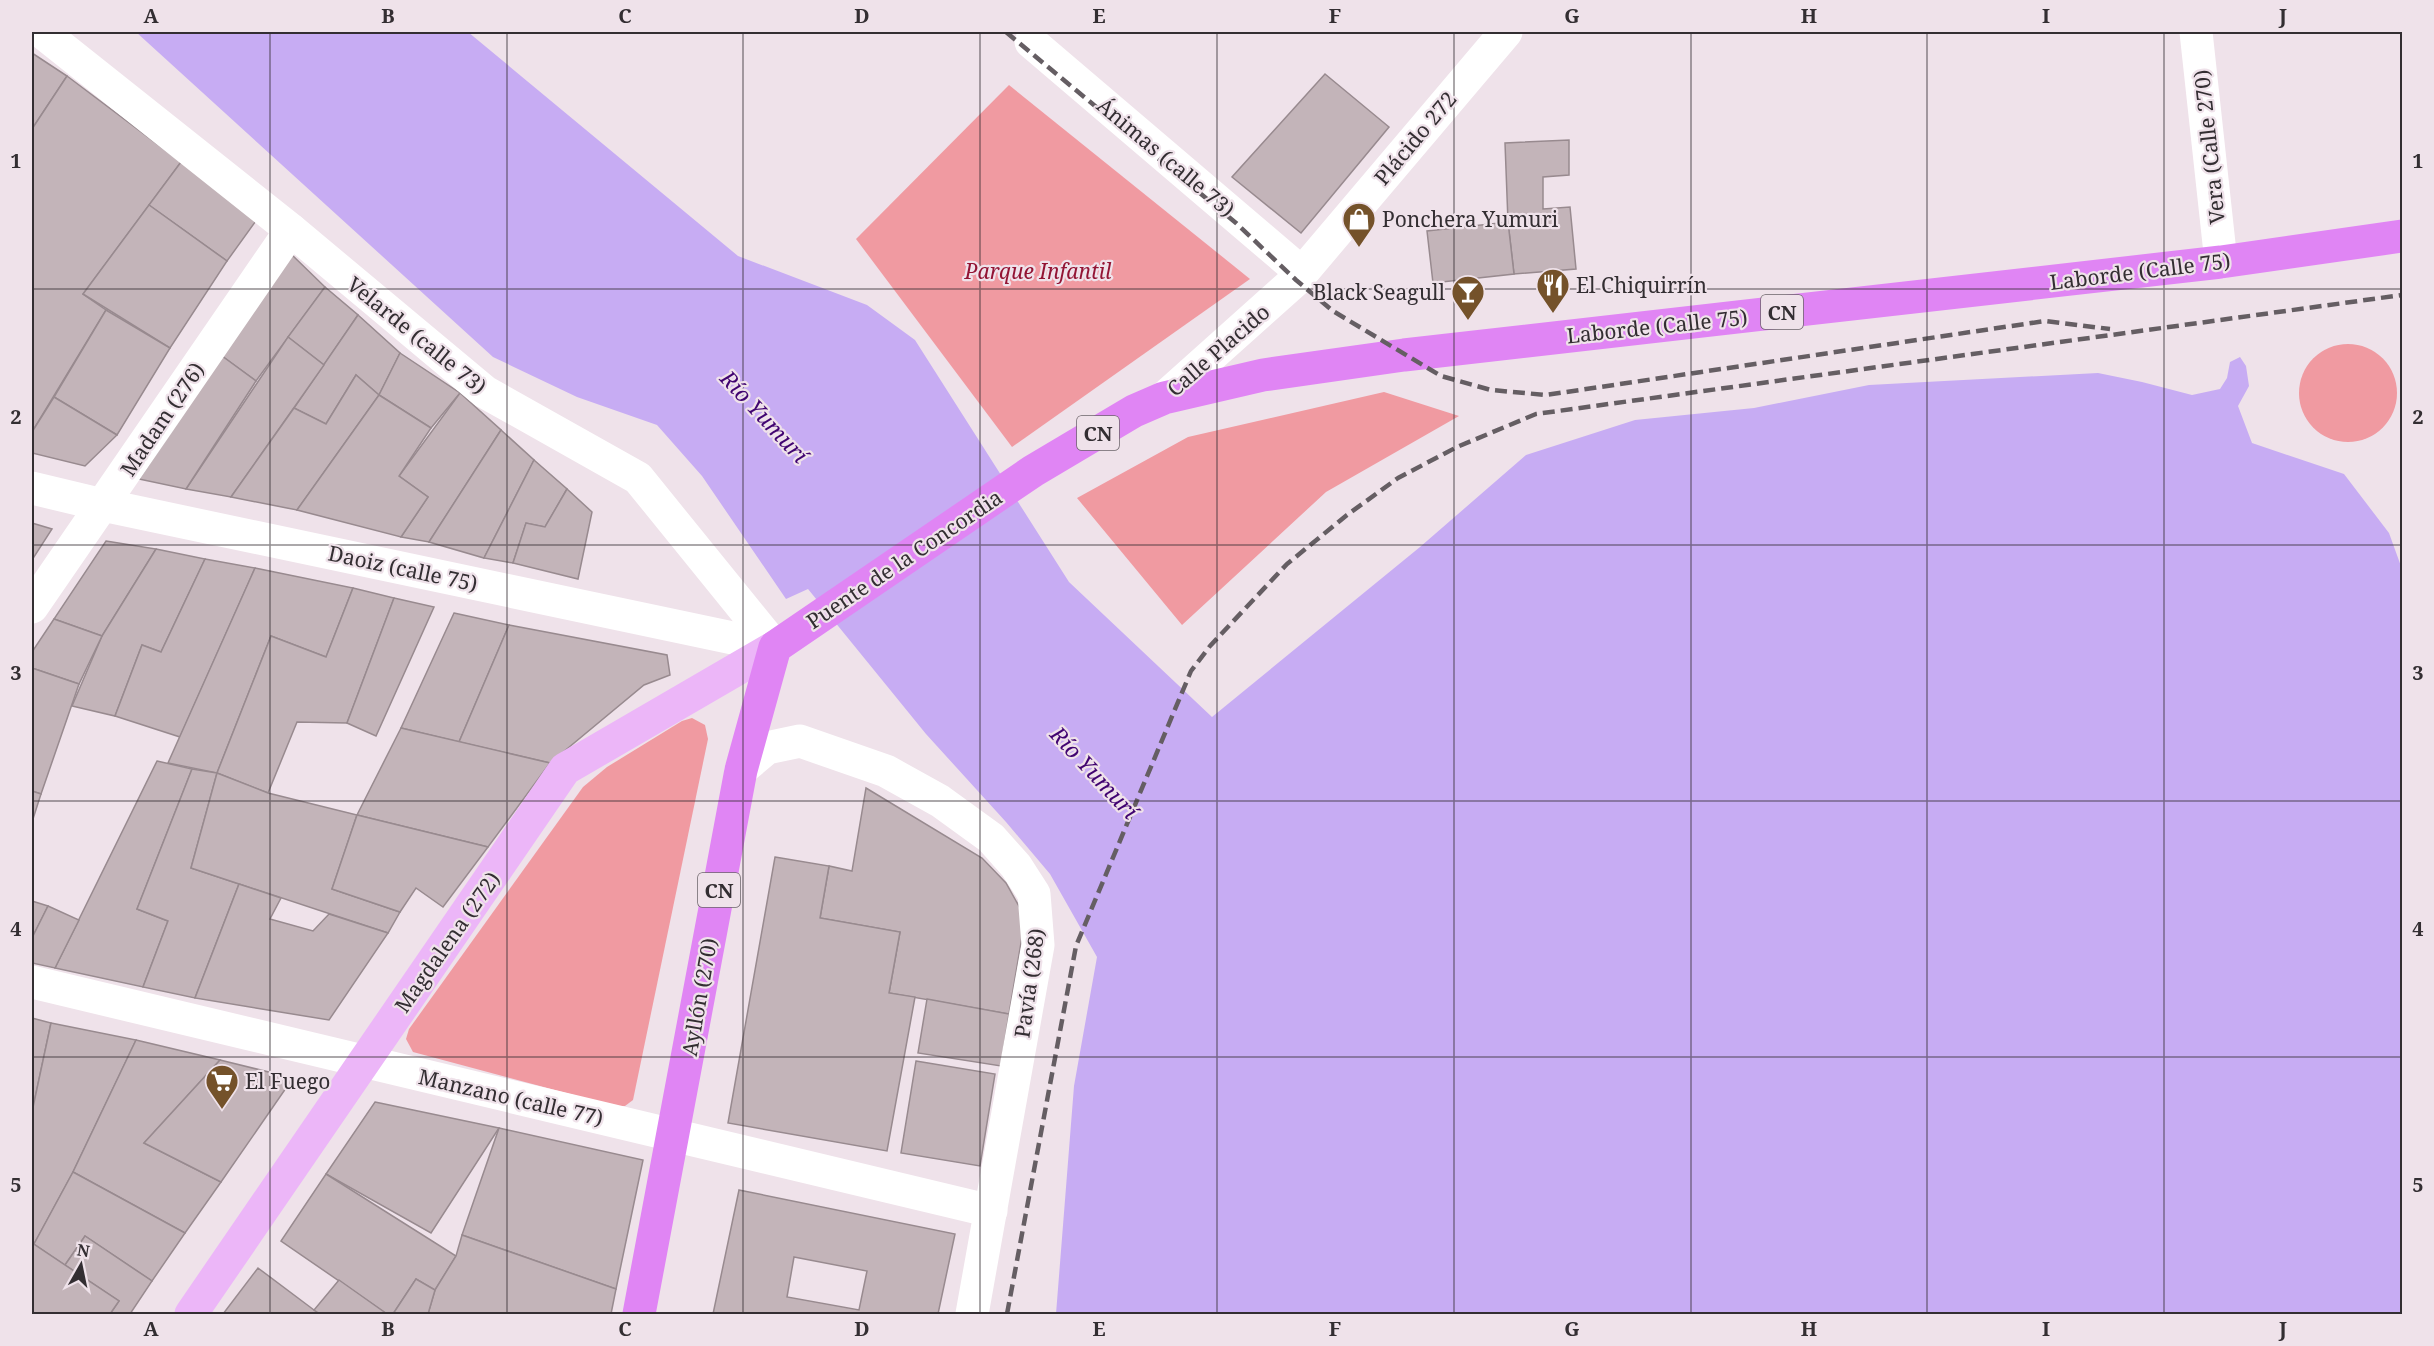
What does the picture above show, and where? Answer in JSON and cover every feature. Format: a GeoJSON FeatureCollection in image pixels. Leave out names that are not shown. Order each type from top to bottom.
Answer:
{"type":"FeatureCollection","features":[{"type":"Feature","properties":{"kind":"highway","name":"Laborde (Calle 75)"},"geometry":{"type":"LineString","coordinates":[[1164,398],[1263,375],[1404,355],[2221,262],[2403,236]]}},
{"type":"Feature","properties":{"kind":"highway","name":"Calle Placido"},"geometry":{"type":"LineString","coordinates":[[1033,471],[1134,411],[1164,398]]}},
{"type":"Feature","properties":{"kind":"highway","name":"Puente de la Concordia"},"geometry":{"type":"LineString","coordinates":[[786,640],[1033,471]]}},
{"type":"Feature","properties":{"kind":"highway","name":"Ayllón (270)"},"geometry":{"type":"LineString","coordinates":[[639,1314],[741,770],[786,640]]}},
{"type":"Feature","properties":{"kind":"main road","name":"Magdalena (272)"},"geometry":{"type":"LineString","coordinates":[[191,1314],[565,769],[786,640]]}},
{"type":"Feature","properties":{"kind":"street","name":"Velarde (calle 73)"},"geometry":{"type":"LineString","coordinates":[[42,32],[291,230],[485,392],[638,478],[786,640]]}},
{"type":"Feature","properties":{"kind":"street","name":"Plácido 272"},"geometry":{"type":"LineString","coordinates":[[1302,273],[1506,32]]}},
{"type":"Feature","properties":{"kind":"street","name":"Vera (Calle 270)"},"geometry":{"type":"LineString","coordinates":[[2196,32],[2221,262]]}},
{"type":"Feature","properties":{"kind":"street","name":"Ánimas (calle 73)"},"geometry":{"type":"LineString","coordinates":[[1031,42],[1302,273]]}},
{"type":"Feature","properties":{"kind":"street","name":"Madam (276)"},"geometry":{"type":"LineString","coordinates":[[32,607],[291,230]]}},
{"type":"Feature","properties":{"kind":"street","name":"Calle Placido"},"geometry":{"type":"LineString","coordinates":[[1164,398],[1302,273]]}},
{"type":"Feature","properties":{"kind":"street","name":"Daoiz (calle 75)"},"geometry":{"type":"LineString","coordinates":[[32,488],[103,505],[786,640]]}},
{"type":"Feature","properties":{"kind":"street","name":"Pavía (268)"},"geometry":{"type":"LineString","coordinates":[[741,770],[768,748],[800,741],[886,771],[940,801],[991,837],[1016,866],[1034,894],[1038,945],[972,1314]]}},
{"type":"Feature","properties":{"kind":"street","name":"Manzano (calle 77)"},"geometry":{"type":"LineString","coordinates":[[32,982],[991,1211]]}},
{"type":"Feature","properties":{"kind":"green space","name":"Parque Infantil"},"geometry":{"type":"Polygon","coordinates":[[[1009,85],[1250,279],[1012,447],[856,239],[1009,85]]]}},
{"type":"Feature","properties":{"kind":"green space"},"geometry":{"type":"Polygon","coordinates":[[[2348,344],[2367,348],[2383,358],[2393,374],[2397,393],[2393,412],[2383,428],[2367,438],[2348,442],[2329,438],[2313,428],[2303,412],[2299,393],[2303,374],[2313,358],[2329,348],[2348,344]]]}},
{"type":"Feature","properties":{"kind":"green space"},"geometry":{"type":"Polygon","coordinates":[[[1384,392],[1459,416],[1326,492],[1182,625],[1077,498],[1188,437],[1384,392]]]}},
{"type":"Feature","properties":{"kind":"green space"},"geometry":{"type":"Polygon","coordinates":[[[692,718],[705,725],[708,739],[633,1100],[625,1106],[615,1106],[413,1052],[406,1039],[409,1029],[583,787],[607,767],[682,721],[692,718]]]}},
{"type":"Feature","properties":{"kind":"water","name":"Río Yumurí"},"geometry":{"type":"Polygon","coordinates":[[[136,32],[468,32],[738,256],[867,305],[915,340],[1069,582],[1212,717],[1420,547],[1526,455],[1635,420],[1754,408],[1869,385],[2098,373],[2192,395],[2220,389],[2227,378],[2230,362],[2240,357],[2246,366],[2249,386],[2238,406],[2252,443],[2344,474],[2389,533],[2402,569],[2402,1314],[1056,1314],[1074,1086],[1097,957],[1050,874],[926,734],[808,589],[786,599],[702,476],[657,425],[577,397],[493,357],[136,32]]]}},
{"type":"Feature","properties":{"kind":"building"},"geometry":{"type":"Polygon","coordinates":[[[32,53],[67,76],[32,129],[32,53]]]}},
{"type":"Feature","properties":{"kind":"building"},"geometry":{"type":"Polygon","coordinates":[[[1325,74],[1389,127],[1301,233],[1232,177],[1325,74]]]}},
{"type":"Feature","properties":{"kind":"building"},"geometry":{"type":"Polygon","coordinates":[[[67,76],[181,162],[83,294],[106,310],[32,432],[32,129],[67,76]]]}},
{"type":"Feature","properties":{"kind":"building"},"geometry":{"type":"Polygon","coordinates":[[[1569,140],[1569,175],[1543,177],[1543,209],[1570,207],[1576,269],[1514,274],[1508,222],[1505,143],[1569,140]]]}},
{"type":"Feature","properties":{"kind":"building"},"geometry":{"type":"Polygon","coordinates":[[[181,162],[258,218],[227,261],[149,205],[181,162]]]}},
{"type":"Feature","properties":{"kind":"building"},"geometry":{"type":"Polygon","coordinates":[[[149,205],[227,261],[170,348],[83,294],[149,205]]]}},
{"type":"Feature","properties":{"kind":"building"},"geometry":{"type":"Polygon","coordinates":[[[1508,222],[1514,274],[1433,283],[1427,231],[1508,222]]]}},
{"type":"Feature","properties":{"kind":"building"},"geometry":{"type":"Polygon","coordinates":[[[291,254],[325,287],[256,381],[222,356],[291,254]]]}},
{"type":"Feature","properties":{"kind":"building"},"geometry":{"type":"Polygon","coordinates":[[[325,287],[358,315],[324,365],[288,337],[325,287]]]}},
{"type":"Feature","properties":{"kind":"building"},"geometry":{"type":"Polygon","coordinates":[[[106,310],[170,348],[117,435],[54,397],[106,310]]]}},
{"type":"Feature","properties":{"kind":"building"},"geometry":{"type":"Polygon","coordinates":[[[358,315],[400,353],[379,395],[356,375],[326,424],[294,408],[358,315]]]}},
{"type":"Feature","properties":{"kind":"building"},"geometry":{"type":"Polygon","coordinates":[[[288,337],[324,365],[231,497],[186,489],[288,337]]]}},
{"type":"Feature","properties":{"kind":"building"},"geometry":{"type":"Polygon","coordinates":[[[400,353],[460,393],[431,428],[379,395],[400,353]]]}},
{"type":"Feature","properties":{"kind":"building"},"geometry":{"type":"Polygon","coordinates":[[[222,356],[256,381],[186,489],[139,479],[222,356]]]}},
{"type":"Feature","properties":{"kind":"building"},"geometry":{"type":"Polygon","coordinates":[[[356,375],[379,395],[297,510],[231,497],[294,408],[326,424],[356,375]]]}},
{"type":"Feature","properties":{"kind":"building"},"geometry":{"type":"Polygon","coordinates":[[[460,393],[501,430],[429,542],[401,537],[428,497],[399,476],[460,393]]]}},
{"type":"Feature","properties":{"kind":"building"},"geometry":{"type":"Polygon","coordinates":[[[379,395],[431,428],[399,476],[428,497],[401,537],[297,510],[379,395]]]}},
{"type":"Feature","properties":{"kind":"building"},"geometry":{"type":"Polygon","coordinates":[[[54,397],[117,435],[85,466],[32,453],[32,432],[54,397]]]}},
{"type":"Feature","properties":{"kind":"building"},"geometry":{"type":"Polygon","coordinates":[[[501,430],[534,460],[484,558],[429,542],[501,430]]]}},
{"type":"Feature","properties":{"kind":"building"},"geometry":{"type":"Polygon","coordinates":[[[534,460],[567,489],[545,527],[526,523],[513,563],[484,558],[534,460]]]}},
{"type":"Feature","properties":{"kind":"building"},"geometry":{"type":"Polygon","coordinates":[[[567,489],[592,512],[578,579],[513,563],[526,523],[545,527],[567,489]]]}},
{"type":"Feature","properties":{"kind":"building"},"geometry":{"type":"Polygon","coordinates":[[[32,523],[52,529],[32,560],[32,523]]]}},
{"type":"Feature","properties":{"kind":"building"},"geometry":{"type":"Polygon","coordinates":[[[106,541],[156,549],[102,636],[54,619],[106,541]]]}},
{"type":"Feature","properties":{"kind":"building"},"geometry":{"type":"Polygon","coordinates":[[[156,549],[205,559],[161,652],[142,645],[115,716],[72,706],[102,636],[156,549]]]}},
{"type":"Feature","properties":{"kind":"building"},"geometry":{"type":"Polygon","coordinates":[[[205,559],[255,568],[180,737],[115,716],[142,645],[161,652],[205,559]]]}},
{"type":"Feature","properties":{"kind":"building"},"geometry":{"type":"Polygon","coordinates":[[[255,568],[353,588],[326,657],[271,636],[217,773],[168,763],[255,568]]]}},
{"type":"Feature","properties":{"kind":"building"},"geometry":{"type":"Polygon","coordinates":[[[353,588],[394,598],[347,723],[297,722],[268,793],[217,773],[271,636],[326,657],[353,588]]]}},
{"type":"Feature","properties":{"kind":"building"},"geometry":{"type":"Polygon","coordinates":[[[394,598],[434,607],[376,736],[347,723],[394,598]]]}},
{"type":"Feature","properties":{"kind":"building"},"geometry":{"type":"Polygon","coordinates":[[[454,613],[509,625],[459,742],[401,728],[454,613]]]}},
{"type":"Feature","properties":{"kind":"building"},"geometry":{"type":"Polygon","coordinates":[[[54,619],[102,636],[79,684],[32,668],[32,652],[54,619]]]}},
{"type":"Feature","properties":{"kind":"building"},"geometry":{"type":"Polygon","coordinates":[[[509,625],[667,655],[670,675],[644,685],[550,763],[459,742],[509,625]]]}},
{"type":"Feature","properties":{"kind":"building"},"geometry":{"type":"Polygon","coordinates":[[[32,668],[79,684],[41,794],[32,791],[32,668]]]}},
{"type":"Feature","properties":{"kind":"building"},"geometry":{"type":"Polygon","coordinates":[[[401,728],[550,763],[488,847],[357,815],[401,728]]]}},
{"type":"Feature","properties":{"kind":"building"},"geometry":{"type":"Polygon","coordinates":[[[157,761],[192,769],[137,909],[168,921],[143,987],[55,968],[157,761]]]}},
{"type":"Feature","properties":{"kind":"building"},"geometry":{"type":"Polygon","coordinates":[[[192,769],[217,773],[191,868],[239,884],[195,998],[143,987],[168,921],[137,909],[192,769]]]}},
{"type":"Feature","properties":{"kind":"building"},"geometry":{"type":"Polygon","coordinates":[[[217,773],[268,793],[357,815],[332,889],[400,912],[388,933],[191,868],[217,773]]]}},
{"type":"Feature","properties":{"kind":"building"},"geometry":{"type":"Polygon","coordinates":[[[866,788],[982,858],[1006,883],[1020,908],[1023,931],[1009,1014],[889,993],[900,932],[820,918],[829,866],[852,871],[866,788]]]}},
{"type":"Feature","properties":{"kind":"building"},"geometry":{"type":"Polygon","coordinates":[[[32,791],[41,794],[32,822],[32,791]]]}},
{"type":"Feature","properties":{"kind":"building"},"geometry":{"type":"Polygon","coordinates":[[[357,815],[488,847],[443,907],[416,888],[400,912],[332,889],[357,815]]]}},
{"type":"Feature","properties":{"kind":"building"},"geometry":{"type":"Polygon","coordinates":[[[775,857],[829,866],[820,918],[900,932],[889,993],[915,997],[887,1151],[728,1123],[775,857]]]}},
{"type":"Feature","properties":{"kind":"building"},"geometry":{"type":"Polygon","coordinates":[[[239,884],[281,898],[270,919],[313,931],[329,914],[388,933],[329,1020],[195,998],[239,884]]]}},
{"type":"Feature","properties":{"kind":"building"},"geometry":{"type":"Polygon","coordinates":[[[32,901],[48,906],[32,938],[32,901]]]}},
{"type":"Feature","properties":{"kind":"building"},"geometry":{"type":"Polygon","coordinates":[[[48,906],[79,920],[55,968],[32,963],[32,938],[48,906]]]}},
{"type":"Feature","properties":{"kind":"building"},"geometry":{"type":"Polygon","coordinates":[[[927,999],[1009,1014],[1001,1066],[918,1053],[927,999]]]}},
{"type":"Feature","properties":{"kind":"building"},"geometry":{"type":"Polygon","coordinates":[[[32,1018],[51,1023],[32,1112],[32,1018]]]}},
{"type":"Feature","properties":{"kind":"building"},"geometry":{"type":"Polygon","coordinates":[[[51,1023],[136,1040],[73,1172],[34,1244],[32,1243],[32,1112],[51,1023]]]}},
{"type":"Feature","properties":{"kind":"building"},"geometry":{"type":"Polygon","coordinates":[[[136,1040],[220,1060],[144,1143],[221,1182],[185,1233],[73,1172],[136,1040]]]}},
{"type":"Feature","properties":{"kind":"building","name":"El Fuego"},"geometry":{"type":"Polygon","coordinates":[[[220,1060],[293,1078],[221,1182],[144,1143],[220,1060]]]}},
{"type":"Feature","properties":{"kind":"building"},"geometry":{"type":"Polygon","coordinates":[[[916,1061],[995,1074],[980,1166],[901,1153],[916,1061]]]}},
{"type":"Feature","properties":{"kind":"building"},"geometry":{"type":"Polygon","coordinates":[[[375,1102],[499,1128],[431,1233],[326,1174],[375,1102]]]}},
{"type":"Feature","properties":{"kind":"building"},"geometry":{"type":"Polygon","coordinates":[[[499,1128],[643,1160],[616,1289],[462,1235],[499,1128]]]}},
{"type":"Feature","properties":{"kind":"building"},"geometry":{"type":"Polygon","coordinates":[[[73,1172],[185,1233],[152,1281],[85,1236],[65,1265],[34,1244],[73,1172]]]}},
{"type":"Feature","properties":{"kind":"building"},"geometry":{"type":"Polygon","coordinates":[[[326,1174],[456,1256],[435,1290],[416,1279],[393,1314],[387,1314],[281,1241],[326,1174]]]}},
{"type":"Feature","properties":{"kind":"building"},"geometry":{"type":"Polygon","coordinates":[[[739,1190],[955,1234],[938,1314],[713,1314],[739,1190]],[[794,1257],[787,1297],[859,1310],[867,1271],[794,1257]]]}},
{"type":"Feature","properties":{"kind":"building"},"geometry":{"type":"Polygon","coordinates":[[[462,1235],[616,1289],[611,1314],[428,1314],[435,1290],[456,1256],[462,1235]]]}},
{"type":"Feature","properties":{"kind":"building"},"geometry":{"type":"Polygon","coordinates":[[[85,1236],[152,1281],[130,1314],[110,1314],[119,1301],[65,1265],[85,1236]]]}},
{"type":"Feature","properties":{"kind":"building"},"geometry":{"type":"Polygon","coordinates":[[[32,1243],[119,1301],[110,1314],[32,1314],[32,1243]]]}},
{"type":"Feature","properties":{"kind":"building"},"geometry":{"type":"Polygon","coordinates":[[[258,1268],[314,1310],[320,1314],[223,1314],[258,1268]]]}},
{"type":"Feature","properties":{"kind":"building"},"geometry":{"type":"Polygon","coordinates":[[[416,1279],[435,1290],[428,1314],[393,1314],[416,1279]]]}},
{"type":"Feature","properties":{"kind":"building"},"geometry":{"type":"Polygon","coordinates":[[[339,1280],[387,1314],[320,1314],[314,1310],[339,1280]]]}},
{"type":"Feature","properties":{"kind":"railway"},"geometry":{"type":"LineString","coordinates":[[1006,32],[1236,223],[1296,280],[1333,311],[1441,376],[1491,390],[1546,395],[2045,321],[2110,329]]}},
{"type":"Feature","properties":{"kind":"railway"},"geometry":{"type":"LineString","coordinates":[[1007,1314],[1076,946],[1191,671],[1210,646],[1287,564],[1347,515],[1398,478],[1457,447],[1536,414],[2402,295]]}},
{"type":"Feature","properties":{"kind":"place","name":"Ponchera Yumuri"},"geometry":{"type":"Point","coordinates":[1359,248]}},
{"type":"Feature","properties":{"kind":"place","name":"El Chiquirrín"},"geometry":{"type":"Point","coordinates":[1553,314]}},
{"type":"Feature","properties":{"kind":"place","name":"Black Seagull"},"geometry":{"type":"Point","coordinates":[1468,321]}},
{"type":"Feature","properties":{"kind":"place","name":"El Fuego"},"geometry":{"type":"Point","coordinates":[222,1110]}}]}
